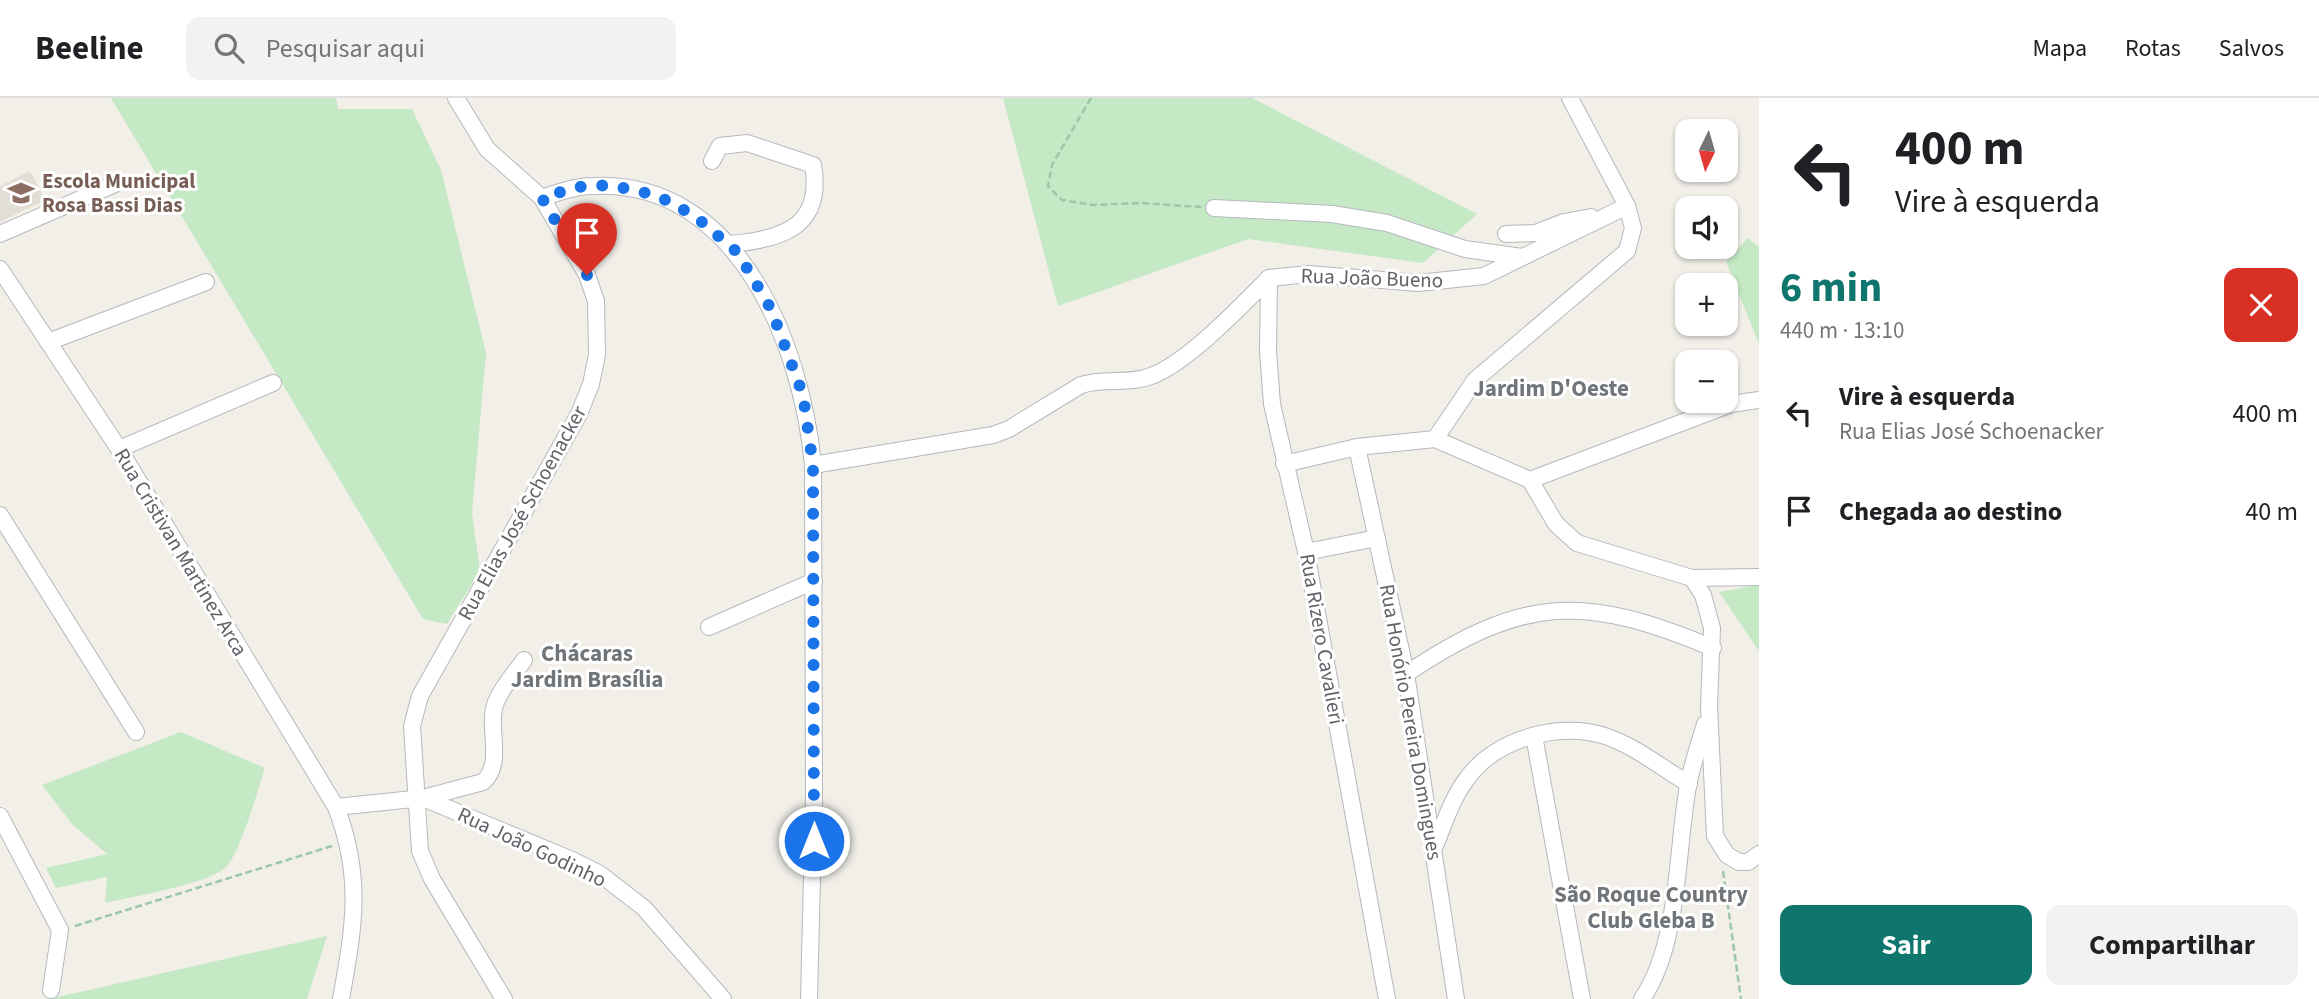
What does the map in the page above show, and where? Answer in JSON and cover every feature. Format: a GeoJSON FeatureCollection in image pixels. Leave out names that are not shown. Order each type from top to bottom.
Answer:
{"type":"FeatureCollection","features":[{"type":"Feature","properties":{"kind":"street","name":"Rua Elias José Schoenacker"},"geometry":{"type":"LineString","coordinates":[[456,98],[487,149],[542,198],[587,275],[596,301],[597,355],[591,384],[579,414],[420,696],[412,726],[419,798],[419,851],[432,880],[504,999]]}},
{"type":"Feature","properties":{"kind":"street"},"geometry":{"type":"LineString","coordinates":[[1435,439],[1475,380],[1626,251],[1633,228],[1620,209],[1570,98]]}},
{"type":"Feature","properties":{"kind":"street"},"geometry":{"type":"LineString","coordinates":[[712,161],[720,146],[747,143],[813,165],[816,186],[814,195],[796,228],[776,238],[729,244]]}},
{"type":"Feature","properties":{"kind":"street"},"geometry":{"type":"LineString","coordinates":[[0,234],[115,184]]}},
{"type":"Feature","properties":{"kind":"street"},"geometry":{"type":"LineString","coordinates":[[542,198],[592,186],[631,188],[675,204],[729,244],[753,274],[771,309],[796,372],[809,422],[813,465],[814,823],[809,999]]}},
{"type":"Feature","properties":{"kind":"street"},"geometry":{"type":"LineString","coordinates":[[1214,208],[1332,214],[1387,223],[1465,249],[1522,257]]}},
{"type":"Feature","properties":{"kind":"street"},"geometry":{"type":"LineString","coordinates":[[1506,234],[1536,233],[1563,222],[1620,209]]}},
{"type":"Feature","properties":{"kind":"street","name":"Rua João Bueno"},"geometry":{"type":"LineString","coordinates":[[1269,278],[1309,274],[1418,283],[1484,276],[1620,209]]}},
{"type":"Feature","properties":{"kind":"street","name":"Rua Cristivan Martinez Arca"},"geometry":{"type":"LineString","coordinates":[[0,269],[119,449],[335,807],[349,841],[356,887],[341,999]]}},
{"type":"Feature","properties":{"kind":"street"},"geometry":{"type":"LineString","coordinates":[[813,465],[974,440],[1009,429],[1092,381],[1149,377],[1184,355],[1269,278]]}},
{"type":"Feature","properties":{"kind":"street","name":"Rua Rizero Cavalieri"},"geometry":{"type":"LineString","coordinates":[[1269,278],[1269,382],[1284,464],[1306,552],[1387,999]]}},
{"type":"Feature","properties":{"kind":"street"},"geometry":{"type":"LineString","coordinates":[[48,342],[206,282]]}},
{"type":"Feature","properties":{"kind":"street"},"geometry":{"type":"LineString","coordinates":[[119,449],[273,383]]}},
{"type":"Feature","properties":{"kind":"street"},"geometry":{"type":"LineString","coordinates":[[1530,480],[1731,404],[1759,400]]}},
{"type":"Feature","properties":{"kind":"street"},"geometry":{"type":"LineString","coordinates":[[1284,464],[1357,446],[1435,439],[1530,480],[1556,524],[1577,543],[1692,578],[1759,577]]}},
{"type":"Feature","properties":{"kind":"street","name":"Rua Honório Pereira Domingues"},"geometry":{"type":"LineString","coordinates":[[1357,446],[1406,674],[1456,999]]}},
{"type":"Feature","properties":{"kind":"street"},"geometry":{"type":"LineString","coordinates":[[0,515],[136,732]]}},
{"type":"Feature","properties":{"kind":"street"},"geometry":{"type":"LineString","coordinates":[[1306,552],[1377,538]]}},
{"type":"Feature","properties":{"kind":"street"},"geometry":{"type":"LineString","coordinates":[[1692,578],[1709,611],[1713,648],[1709,706],[1715,836],[1727,855],[1739,862],[1748,862],[1759,854]]}},
{"type":"Feature","properties":{"kind":"street"},"geometry":{"type":"LineString","coordinates":[[709,627],[814,582]]}},
{"type":"Feature","properties":{"kind":"street"},"geometry":{"type":"LineString","coordinates":[[1406,674],[1485,627],[1556,609],[1577,609],[1640,620],[1713,648]]}},
{"type":"Feature","properties":{"kind":"street"},"geometry":{"type":"LineString","coordinates":[[419,798],[483,782],[491,775],[494,765],[493,716],[497,701],[524,660]]}},
{"type":"Feature","properties":{"kind":"street"},"geometry":{"type":"LineString","coordinates":[[1642,999],[1657,978],[1666,944],[1689,784],[1709,706]]}},
{"type":"Feature","properties":{"kind":"street"},"geometry":{"type":"LineString","coordinates":[[1434,850],[1457,795],[1474,769],[1497,753],[1534,736],[1564,730],[1607,737],[1689,784]]}},
{"type":"Feature","properties":{"kind":"street"},"geometry":{"type":"LineString","coordinates":[[1534,736],[1581,999]]}},
{"type":"Feature","properties":{"kind":"street","name":"Rua João Godinho"},"geometry":{"type":"LineString","coordinates":[[335,807],[419,798],[562,855],[607,879],[670,934],[723,999]]}},
{"type":"Feature","properties":{"kind":"street"},"geometry":{"type":"LineString","coordinates":[[0,816],[60,930],[51,990]]}},
{"type":"Feature","properties":{"kind":"path"},"geometry":{"type":"LineString","coordinates":[[1091,98],[1052,165],[1048,186],[1062,200],[1093,205],[1141,203],[1214,208]]}},
{"type":"Feature","properties":{"kind":"path"},"geometry":{"type":"LineString","coordinates":[[60,930],[349,841]]}},
{"type":"Feature","properties":{"kind":"path"},"geometry":{"type":"LineString","coordinates":[[1722,865],[1741,999]]}},
{"type":"Feature","properties":{"kind":"shaded area","name":"Escola Municipal Rosa Bassi Dias"},"geometry":{"type":"Polygon","coordinates":[[[30,171],[45,200],[0,222],[0,186],[30,171]]]}},
{"type":"Feature","properties":{"kind":"green space"},"geometry":{"type":"Polygon","coordinates":[[[111,98],[336,98],[338,109],[412,109],[441,170],[486,353],[472,513],[480,571],[447,624],[423,619],[111,98]]]}},
{"type":"Feature","properties":{"kind":"green space"},"geometry":{"type":"Polygon","coordinates":[[[1003,98],[1252,98],[1477,214],[1423,263],[1248,239],[1058,306],[1003,98]]]}},
{"type":"Feature","properties":{"kind":"green space"},"geometry":{"type":"Polygon","coordinates":[[[1748,238],[1759,247],[1759,344],[1738,292],[1738,273],[1730,273],[1726,262],[1729,259],[1738,259],[1738,249],[1748,238]]]}},
{"type":"Feature","properties":{"kind":"green space"},"geometry":{"type":"Polygon","coordinates":[[[1759,585],[1759,651],[1719,592],[1759,585]]]}},
{"type":"Feature","properties":{"kind":"green space"},"geometry":{"type":"Polygon","coordinates":[[[181,732],[265,768],[231,861],[216,874],[186,885],[105,903],[107,877],[56,888],[46,868],[107,854],[72,824],[42,785],[181,732]]]}},
{"type":"Feature","properties":{"kind":"green space"},"geometry":{"type":"Polygon","coordinates":[[[327,936],[307,999],[49,999],[327,936]]]}},
{"type":"Feature","properties":{"kind":"place","name":"Escola Municipal Rosa Bassi Dias"},"geometry":{"type":"Point","coordinates":[21,193]}},
{"type":"Feature","properties":{"kind":"district","name":"Jardim D'Oeste"},"geometry":{"type":"Point","coordinates":[1551,388]}},
{"type":"Feature","properties":{"kind":"district","name":"Chácaras Jardim Brasília"},"geometry":{"type":"Point","coordinates":[587,666]}},
{"type":"Feature","properties":{"kind":"district","name":"São Roque Country Club Gleba B"},"geometry":{"type":"Point","coordinates":[1651,907]}},
{"type":"Feature","properties":{"kind":"route"},"geometry":{"type":"LineString","coordinates":[[587,275],[542,198],[576,187],[609,185],[631,188],[675,204],[722,238],[738,253],[753,274],[771,309],[803,395],[809,422],[813,465],[814,841]]}}]}
